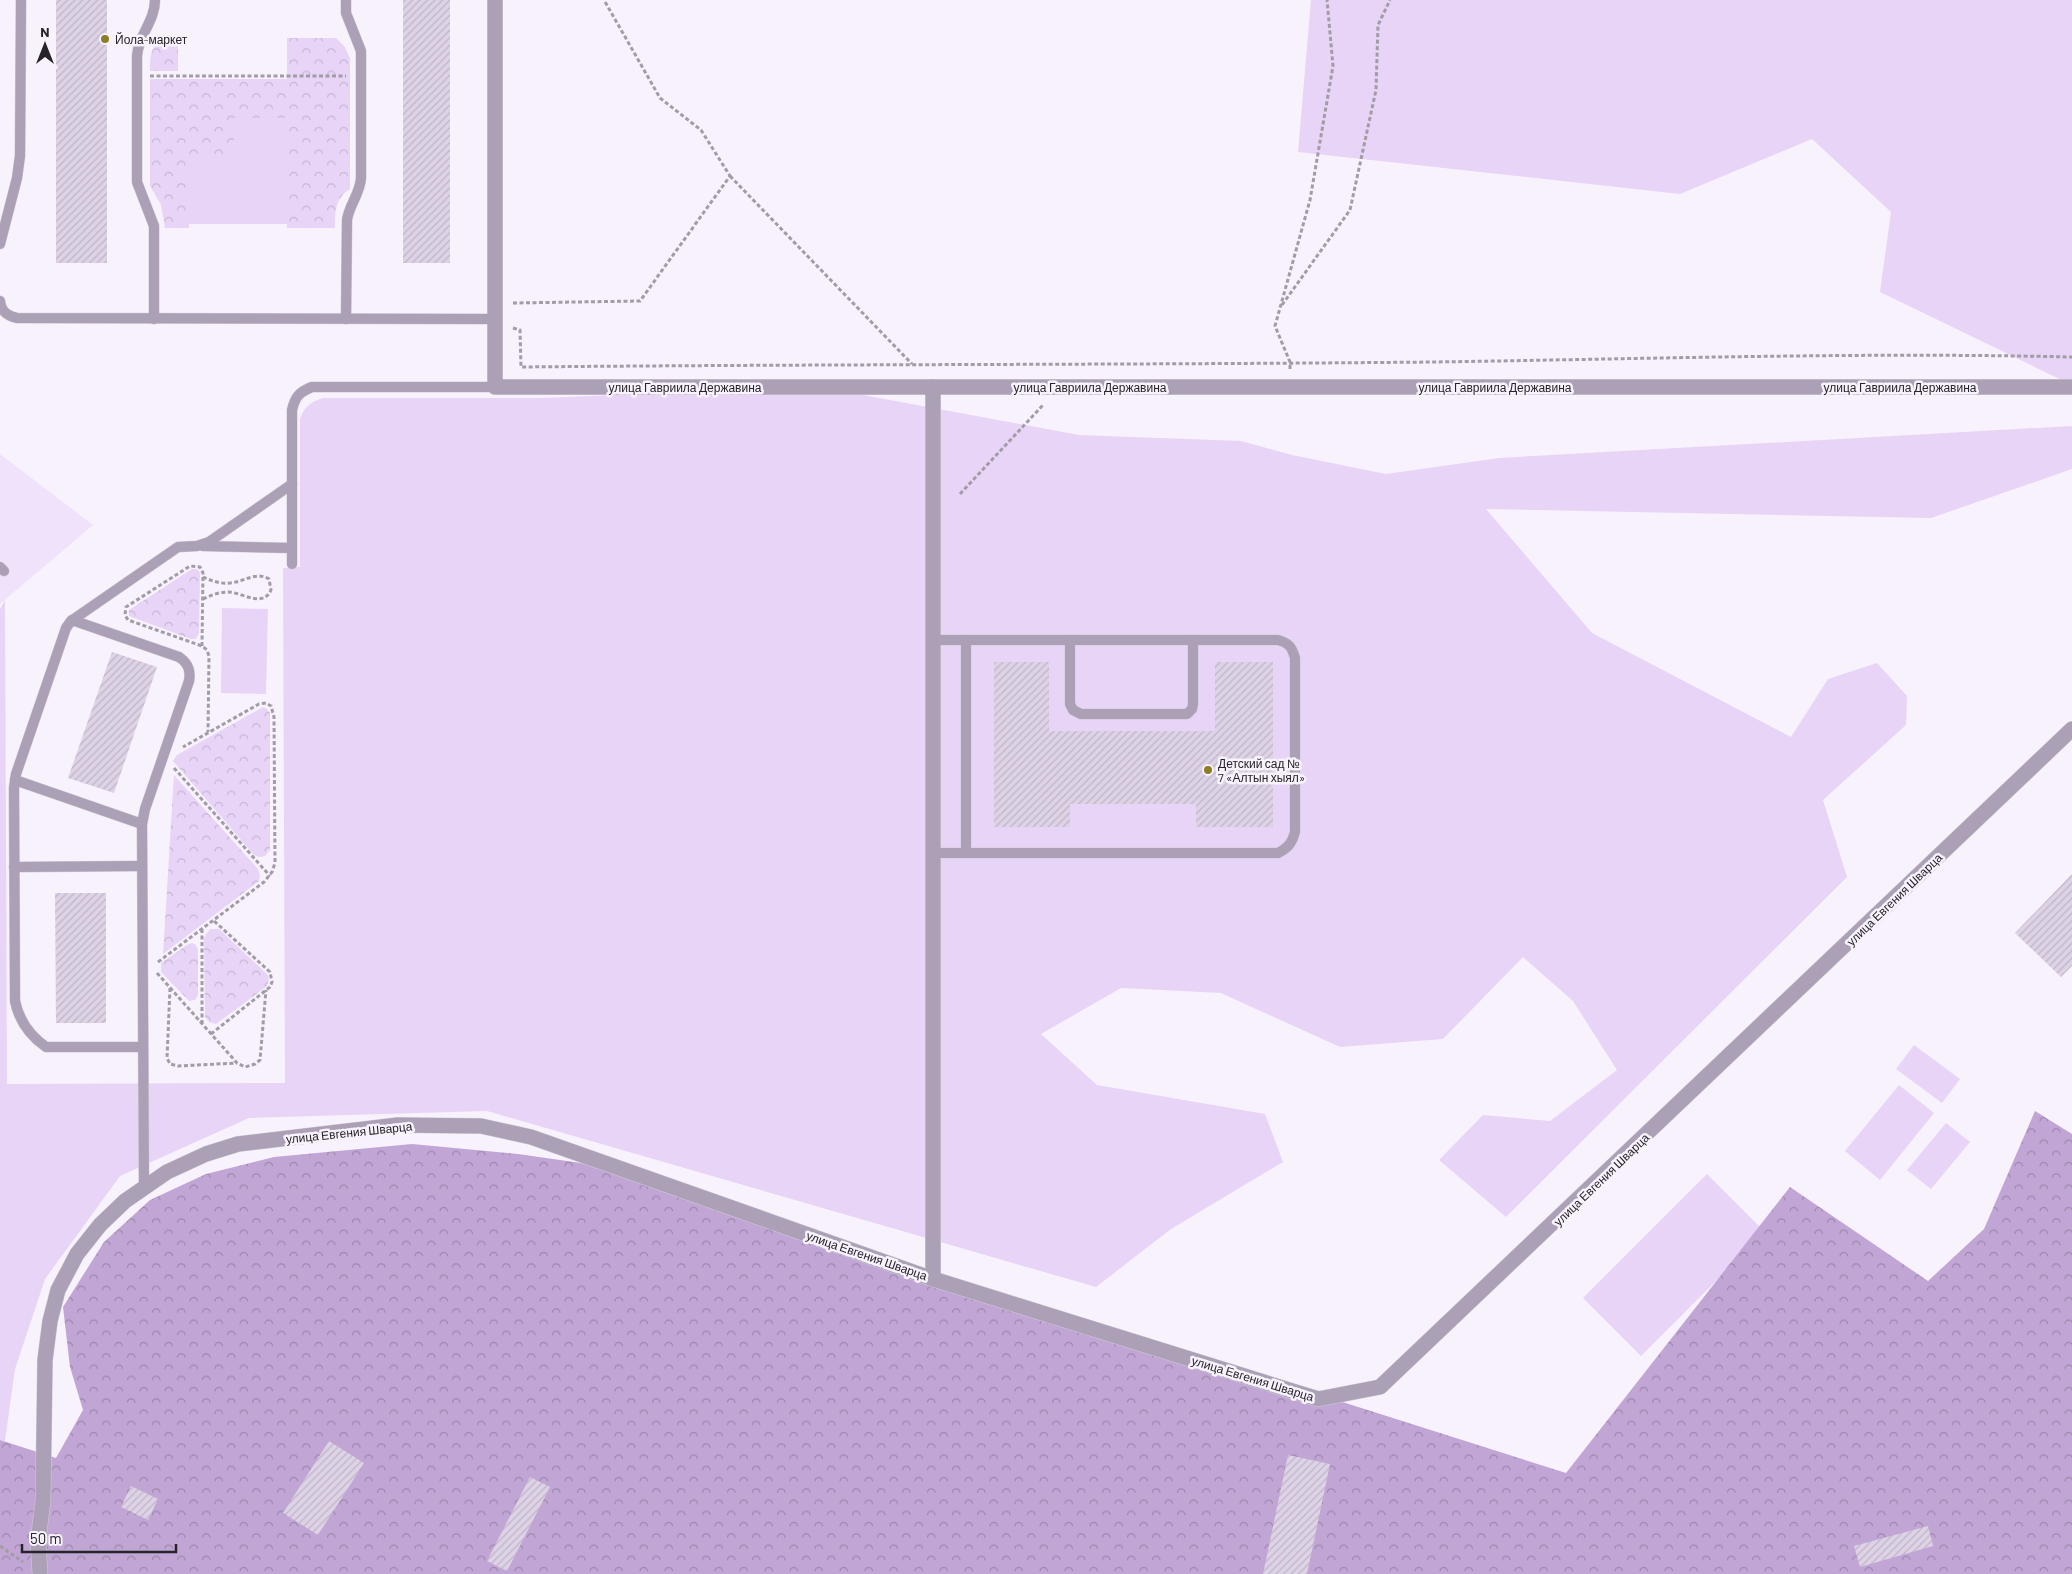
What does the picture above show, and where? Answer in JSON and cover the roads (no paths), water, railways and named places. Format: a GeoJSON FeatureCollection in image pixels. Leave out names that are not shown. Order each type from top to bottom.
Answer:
{"type":"FeatureCollection","features":[{"type":"Feature","properties":{"kind":"street"},"geometry":{"type":"LineString","coordinates":[[495,0],[495,387]]}},
{"type":"Feature","properties":{"kind":"street","name":"улица Гавриила Державина"},"geometry":{"type":"LineString","coordinates":[[495,387],[2072,387]]}},
{"type":"Feature","properties":{"kind":"street"},"geometry":{"type":"LineString","coordinates":[[933,387],[933,1278]]}},
{"type":"Feature","properties":{"kind":"street","name":"улица Евгения Шварца"},"geometry":{"type":"LineString","coordinates":[[40,1574],[38,1541],[43,1501],[45,1360],[50,1321],[58,1290],[77,1254],[100,1225],[144,1187],[167,1172],[206,1154],[238,1144],[398,1125],[481,1126],[531,1137],[933,1278],[1318,1399],[1380,1387],[2071,731]]}},
{"type":"Feature","properties":{"kind":"lane"},"geometry":{"type":"LineString","coordinates":[[0,244],[17,178],[20,156],[21,0]]}},
{"type":"Feature","properties":{"kind":"lane"},"geometry":{"type":"LineString","coordinates":[[154,319],[154,226],[137,182],[137,76],[138,48],[154,14],[155,0]]}},
{"type":"Feature","properties":{"kind":"lane"},"geometry":{"type":"LineString","coordinates":[[346,0],[346,12],[361,49],[362,76],[362,178],[358,194],[348,212],[347,220],[346,319]]}},
{"type":"Feature","properties":{"kind":"lane"},"geometry":{"type":"LineString","coordinates":[[0,301],[4,312],[9,316],[17,318],[346,319],[495,317]]}},
{"type":"Feature","properties":{"kind":"lane"},"geometry":{"type":"LineString","coordinates":[[292,564],[292,410],[294,401],[303,390],[312,387],[495,387]]}},
{"type":"Feature","properties":{"kind":"lane"},"geometry":{"type":"LineString","coordinates":[[197,546],[209,542],[292,484]]}},
{"type":"Feature","properties":{"kind":"lane"},"geometry":{"type":"LineString","coordinates":[[143,1047],[46,1047],[28,1031],[20,1018],[15,1001],[15,780],[66,628],[72,620],[178,547],[186,545],[292,548]]}},
{"type":"Feature","properties":{"kind":"lane"},"geometry":{"type":"LineString","coordinates":[[72,620],[179,657],[186,663],[190,672],[189,681],[165,758],[145,809],[142,824],[144,1187]]}},
{"type":"Feature","properties":{"kind":"lane"},"geometry":{"type":"LineString","coordinates":[[933,640],[1278,640],[1287,643],[1292,648],[1295,658],[1295,832],[1293,841],[1286,849],[1278,853],[933,853]]}},
{"type":"Feature","properties":{"kind":"lane"},"geometry":{"type":"LineString","coordinates":[[966,640],[966,853]]}},
{"type":"Feature","properties":{"kind":"lane"},"geometry":{"type":"LineString","coordinates":[[1070,640],[1070,704],[1073,710],[1082,714],[1186,714],[1192,709],[1193,704],[1193,640]]}},
{"type":"Feature","properties":{"kind":"lane"},"geometry":{"type":"LineString","coordinates":[[15,780],[142,824]]}},
{"type":"Feature","properties":{"kind":"lane"},"geometry":{"type":"LineString","coordinates":[[14,867],[142,866]]}},
{"type":"Feature","properties":{"kind":"place","name":"Йола-маркет"},"geometry":{"type":"Point","coordinates":[105,39]}},
{"type":"Feature","properties":{"kind":"place","name":"Детский сад № 7 «Алтын хыял»"},"geometry":{"type":"Point","coordinates":[1208,770]}}]}
